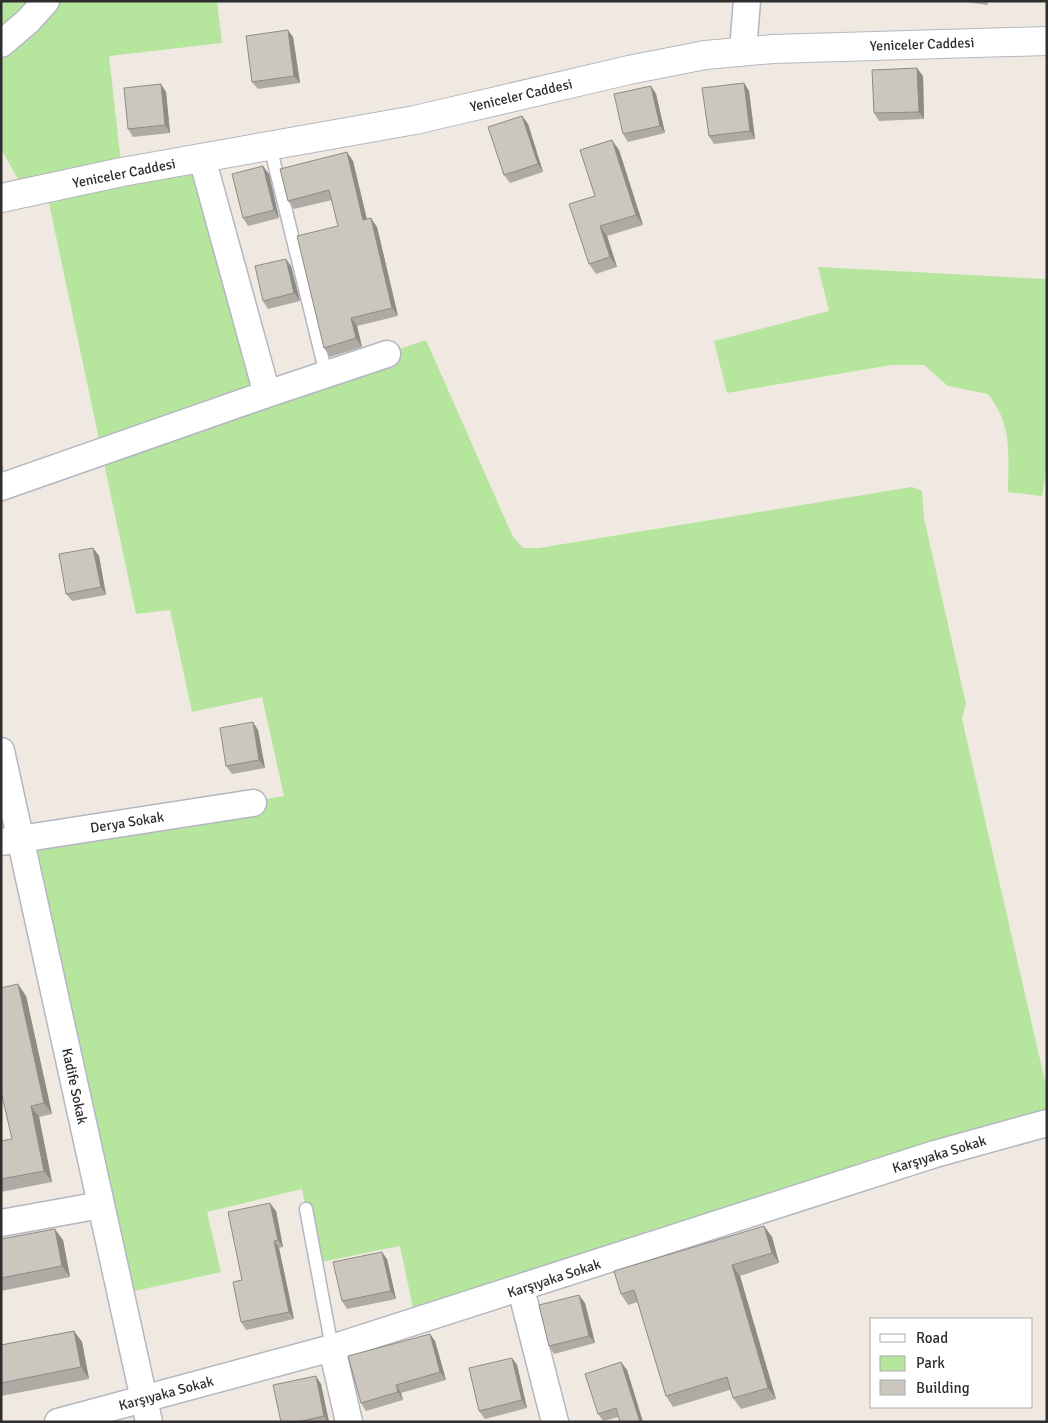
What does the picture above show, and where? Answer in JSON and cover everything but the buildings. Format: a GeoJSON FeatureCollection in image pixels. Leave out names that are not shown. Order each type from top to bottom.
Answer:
{"type":"FeatureCollection","features":[{"type":"Feature","properties":{"kind":"street"},"geometry":{"type":"LineString","coordinates":[[1,44],[28,21],[46,1]]}},
{"type":"Feature","properties":{"kind":"street"},"geometry":{"type":"LineString","coordinates":[[744,50],[747,1]]}},
{"type":"Feature","properties":{"kind":"street","name":"Yeniceler Caddesi"},"geometry":{"type":"LineString","coordinates":[[1,198],[122,172],[415,120],[656,64],[744,50],[1047,41]]}},
{"type":"Feature","properties":{"kind":"street"},"geometry":{"type":"LineString","coordinates":[[202,158],[267,394]]}},
{"type":"Feature","properties":{"kind":"street"},"geometry":{"type":"LineString","coordinates":[[1,487],[387,354]]}},
{"type":"Feature","properties":{"kind":"street","name":"Kadife Sokak"},"geometry":{"type":"LineString","coordinates":[[1,751],[11,841],[101,1205],[147,1410]]}},
{"type":"Feature","properties":{"kind":"street","name":"Derya Sokak"},"geometry":{"type":"LineString","coordinates":[[11,841],[253,803]]}},
{"type":"Feature","properties":{"kind":"street","name":"Karşıyaka Sokak"},"geometry":{"type":"LineString","coordinates":[[58,1422],[147,1410],[332,1348],[522,1289],[935,1154],[1047,1123]]}},
{"type":"Feature","properties":{"kind":"street"},"geometry":{"type":"LineString","coordinates":[[1,1223],[101,1205]]}},
{"type":"Feature","properties":{"kind":"street"},"geometry":{"type":"LineString","coordinates":[[522,1289],[555,1422]]}},
{"type":"Feature","properties":{"kind":"street"},"geometry":{"type":"LineString","coordinates":[[332,1348],[348,1422]]}},
{"type":"Feature","properties":{"kind":"lane"},"geometry":{"type":"LineString","coordinates":[[270,146],[326,374]]}},
{"type":"Feature","properties":{"kind":"lane"},"geometry":{"type":"LineString","coordinates":[[306,1209],[332,1348]]}},
{"type":"Feature","properties":{"kind":"green space"},"geometry":{"type":"Polygon","coordinates":[[[1,1],[217,1],[222,43],[109,56],[122,172],[202,158],[267,394],[426,340],[513,537],[523,548],[539,548],[912,487],[922,491],[924,518],[966,704],[962,719],[1047,1090],[1047,1123],[416,1322],[400,1246],[316,1263],[302,1189],[207,1212],[221,1272],[121,1294],[21,839],[284,796],[262,697],[192,712],[170,610],[136,614],[46,189],[26,193],[1,149],[1,1]]]}},
{"type":"Feature","properties":{"kind":"green space"},"geometry":{"type":"Polygon","coordinates":[[[818,267],[1047,279],[1047,465],[1042,496],[1008,492],[1008,452],[1005,429],[1002,417],[988,394],[948,386],[924,365],[891,365],[727,393],[714,341],[829,311],[818,267]]]}}]}
